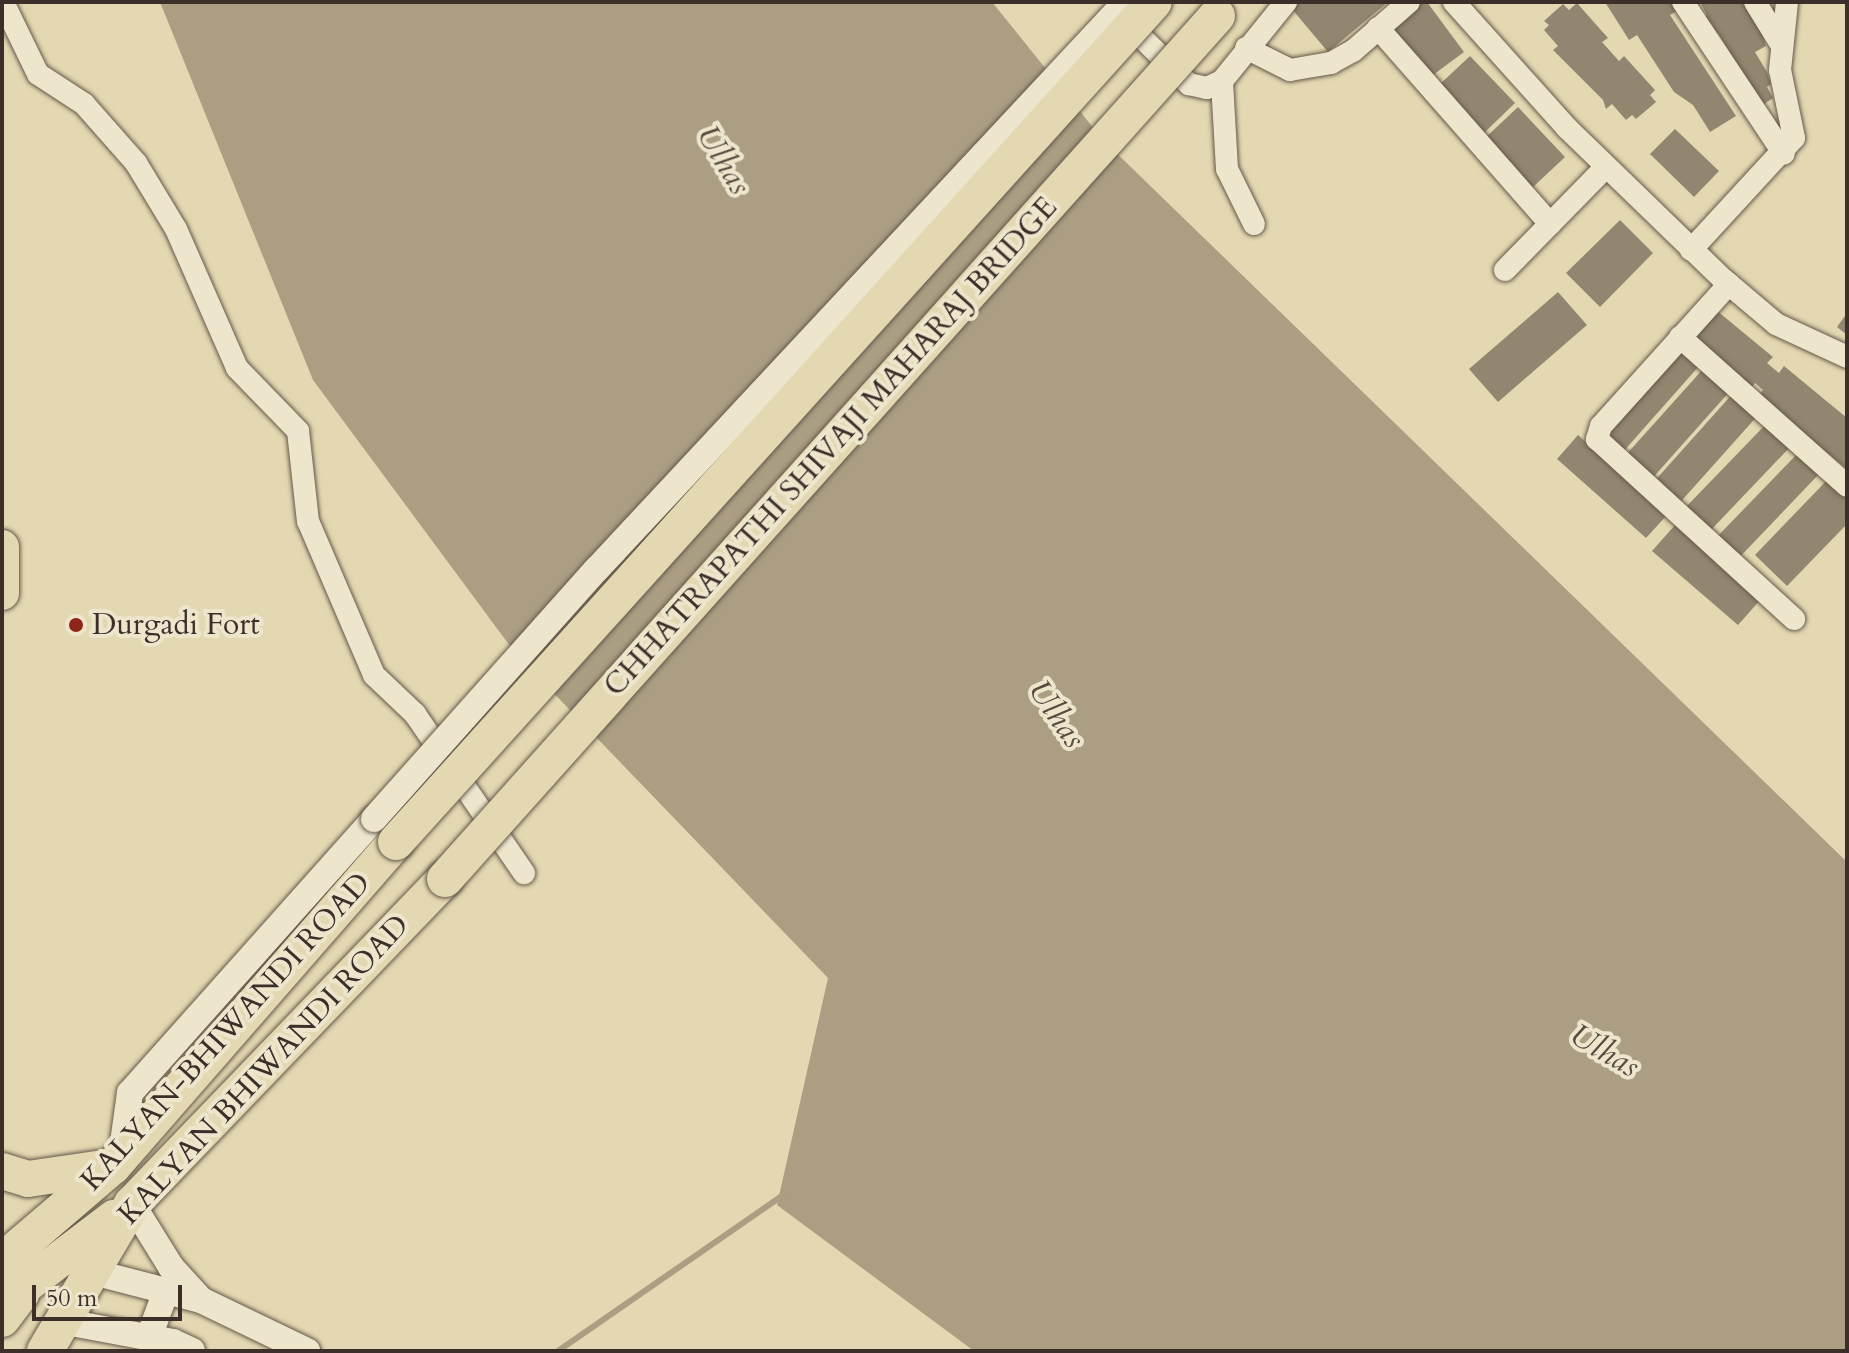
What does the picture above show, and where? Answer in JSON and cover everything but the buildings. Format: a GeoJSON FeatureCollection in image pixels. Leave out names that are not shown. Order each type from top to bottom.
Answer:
{"type":"FeatureCollection","features":[{"type":"Feature","properties":{"kind":"highway","name":"CHHATRAPATHI SHIVAJI MAHARAJ BRIDGE"},"geometry":{"type":"LineString","coordinates":[[385,830],[1154,2]]}},
{"type":"Feature","properties":{"kind":"highway","name":"CHHATRAPATHI SHIVAJI MAHARAJ BRIDGE"},"geometry":{"type":"LineString","coordinates":[[445,879],[1224,9]]}},
{"type":"Feature","properties":{"kind":"highway","name":"KALYAN-BHIWANDI ROAD"},"geometry":{"type":"LineString","coordinates":[[8,1244],[117,1162],[385,830]]}},
{"type":"Feature","properties":{"kind":"highway","name":"KALYAN BHIWANDI ROAD"},"geometry":{"type":"LineString","coordinates":[[45,1351],[66,1322],[139,1197],[445,879]]}},
{"type":"Feature","properties":{"kind":"highway"},"geometry":{"type":"LineString","coordinates":[[2,1171],[44,1179],[117,1162]]}},
{"type":"Feature","properties":{"kind":"highway"},"geometry":{"type":"LineString","coordinates":[[2,1319],[22,1288],[139,1197]]}},
{"type":"Feature","properties":{"kind":"highway"},"geometry":{"type":"LineString","coordinates":[[8,1244],[21,1264],[22,1288]]}},
{"type":"Feature","properties":{"kind":"main road"},"geometry":{"type":"LineString","coordinates":[[2,547],[2,593]]}},
{"type":"Feature","properties":{"kind":"street"},"geometry":{"type":"LineString","coordinates":[[3,2],[38,74],[84,104],[136,163],[176,229],[237,368],[298,431],[308,521],[374,675],[415,714],[524,873]]}},
{"type":"Feature","properties":{"kind":"street"},"geometry":{"type":"LineString","coordinates":[[1108,2],[1189,84],[1207,88],[1222,81],[1286,2]]}},
{"type":"Feature","properties":{"kind":"street"},"geometry":{"type":"LineString","coordinates":[[385,830],[607,558],[1126,2]]}},
{"type":"Feature","properties":{"kind":"street"},"geometry":{"type":"LineString","coordinates":[[1246,48],[1290,70],[1331,63],[1409,2]]}},
{"type":"Feature","properties":{"kind":"street"},"geometry":{"type":"LineString","coordinates":[[1454,2],[1606,167],[1726,282],[1776,324],[1847,357]]}},
{"type":"Feature","properties":{"kind":"street"},"geometry":{"type":"LineString","coordinates":[[1683,2],[1784,154]]}},
{"type":"Feature","properties":{"kind":"street"},"geometry":{"type":"LineString","coordinates":[[1755,2],[1782,46]]}},
{"type":"Feature","properties":{"kind":"street"},"geometry":{"type":"LineString","coordinates":[[1699,256],[1784,154],[1795,125],[1781,78],[1787,2]]}},
{"type":"Feature","properties":{"kind":"street"},"geometry":{"type":"LineString","coordinates":[[1378,28],[1550,224]]}},
{"type":"Feature","properties":{"kind":"street"},"geometry":{"type":"LineString","coordinates":[[1222,81],[1227,169],[1254,224]]}},
{"type":"Feature","properties":{"kind":"street"},"geometry":{"type":"LineString","coordinates":[[1505,270],[1606,167]]}},
{"type":"Feature","properties":{"kind":"street"},"geometry":{"type":"LineString","coordinates":[[1726,282],[1601,426],[1597,439],[1794,619]]}},
{"type":"Feature","properties":{"kind":"street"},"geometry":{"type":"LineString","coordinates":[[1680,337],[1847,486]]}},
{"type":"Feature","properties":{"kind":"street"},"geometry":{"type":"LineString","coordinates":[[139,1197],[171,1267],[201,1300]]}},
{"type":"Feature","properties":{"kind":"street"},"geometry":{"type":"LineString","coordinates":[[93,1272],[201,1300],[307,1351]]}},
{"type":"Feature","properties":{"kind":"street"},"geometry":{"type":"LineString","coordinates":[[149,1337],[166,1291]]}},
{"type":"Feature","properties":{"kind":"street"},"geometry":{"type":"LineString","coordinates":[[66,1322],[149,1337],[192,1351]]}},
{"type":"Feature","properties":{"kind":"water","name":"Ulhas"},"geometry":{"type":"Polygon","coordinates":[[[160,2],[992,2],[1103,140],[1847,862],[1847,1351],[974,1351],[777,1205],[828,978],[516,654],[313,380],[160,2]]]}},
{"type":"Feature","properties":{"kind":"waterway"},"geometry":{"type":"LineString","coordinates":[[558,1351],[785,1194]]}},
{"type":"Feature","properties":{"kind":"place","name":"Durgadi Fort"},"geometry":{"type":"Point","coordinates":[76,625]}}]}
